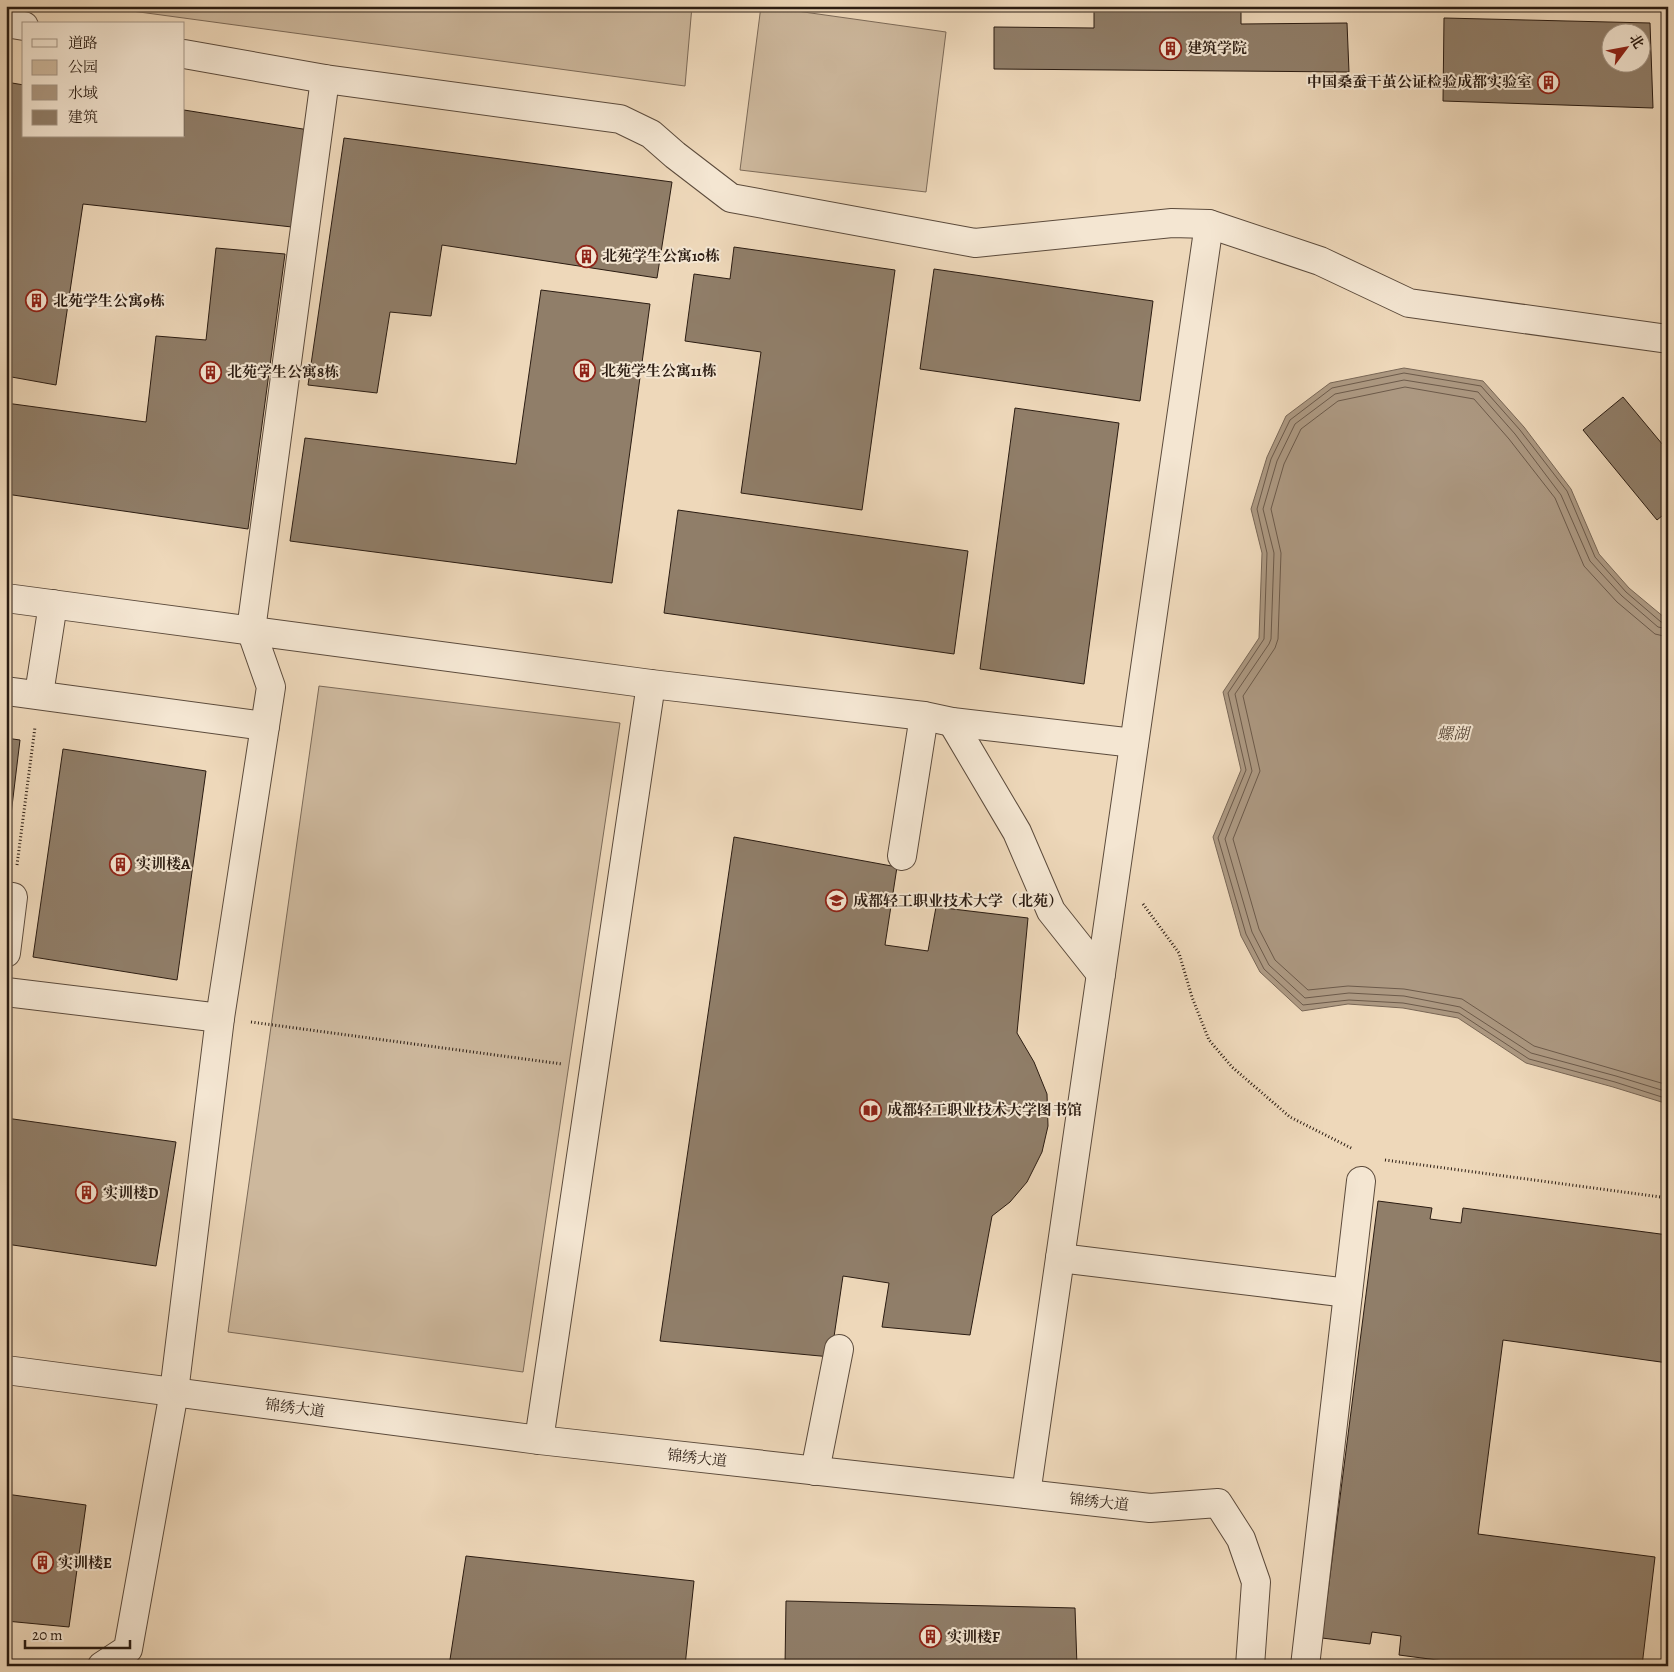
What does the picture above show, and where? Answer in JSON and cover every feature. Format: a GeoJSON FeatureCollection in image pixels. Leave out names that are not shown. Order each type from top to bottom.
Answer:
{"type":"FeatureCollection","features":[{"type":"Feature","properties":{"kind":"lane"},"geometry":{"type":"LineString","coordinates":[[6,23],[22,26]]}},
{"type":"Feature","properties":{"kind":"lane"},"geometry":{"type":"LineString","coordinates":[[185,54],[325,79],[620,118],[651,134],[731,198],[975,243],[1172,222],[1209,224],[1320,262],[1409,303],[1668,340]]}},
{"type":"Feature","properties":{"kind":"lane"},"geometry":{"type":"LineString","coordinates":[[102,1666],[128,1650],[174,1392],[220,1018],[271,687],[251,630],[325,79]]}},
{"type":"Feature","properties":{"kind":"lane"},"geometry":{"type":"LineString","coordinates":[[1026,1494],[1209,224]]}},
{"type":"Feature","properties":{"kind":"lane"},"geometry":{"type":"LineString","coordinates":[[6,598],[651,684],[924,716],[952,722],[1134,744]]}},
{"type":"Feature","properties":{"kind":"lane"},"geometry":{"type":"LineString","coordinates":[[39,694],[52,604]]}},
{"type":"Feature","properties":{"kind":"lane"},"geometry":{"type":"LineString","coordinates":[[539,1440],[651,684]]}},
{"type":"Feature","properties":{"kind":"lane"},"geometry":{"type":"LineString","coordinates":[[6,691],[265,726]]}},
{"type":"Feature","properties":{"kind":"lane"},"geometry":{"type":"LineString","coordinates":[[902,856],[924,716]]}},
{"type":"Feature","properties":{"kind":"lane"},"geometry":{"type":"LineString","coordinates":[[952,722],[1017,832],[1051,910],[1101,974]]}},
{"type":"Feature","properties":{"kind":"lane"},"geometry":{"type":"LineString","coordinates":[[6,953],[10,897]]}},
{"type":"Feature","properties":{"kind":"lane"},"geometry":{"type":"LineString","coordinates":[[6,992],[220,1018]]}},
{"type":"Feature","properties":{"kind":"lane"},"geometry":{"type":"LineString","coordinates":[[1305,1666],[1361,1181]]}},
{"type":"Feature","properties":{"kind":"lane"},"geometry":{"type":"LineString","coordinates":[[1060,1258],[1348,1292]]}},
{"type":"Feature","properties":{"kind":"lane"},"geometry":{"type":"LineString","coordinates":[[815,1471],[839,1350]]}},
{"type":"Feature","properties":{"kind":"lane","name":"锦绣大道"},"geometry":{"type":"LineString","coordinates":[[6,1370],[539,1440],[1150,1508],[1218,1503],[1241,1538],[1256,1582],[1250,1666]]}},
{"type":"Feature","properties":{"kind":"path"},"geometry":{"type":"LineString","coordinates":[[10,897],[39,694]]}},
{"type":"Feature","properties":{"kind":"path"},"geometry":{"type":"LineString","coordinates":[[1116,870],[1153,916],[1179,953],[1192,997],[1210,1040],[1232,1068],[1290,1117],[1360,1153]]}},
{"type":"Feature","properties":{"kind":"path"},"geometry":{"type":"LineString","coordinates":[[220,1018],[594,1068]]}},
{"type":"Feature","properties":{"kind":"path"},"geometry":{"type":"LineString","coordinates":[[1378,1159],[1668,1198]]}},
{"type":"Feature","properties":{"kind":"green space"},"geometry":{"type":"Polygon","coordinates":[[[95,6],[692,6],[685,86],[95,6]]]}},
{"type":"Feature","properties":{"kind":"green space"},"geometry":{"type":"Polygon","coordinates":[[[761,6],[946,32],[926,192],[740,170],[761,6]]]}},
{"type":"Feature","properties":{"kind":"green space"},"geometry":{"type":"Polygon","coordinates":[[[319,686],[620,723],[523,1372],[228,1332],[319,686]]]}},
{"type":"Feature","properties":{"kind":"water","name":"螺湖"},"geometry":{"type":"Polygon","coordinates":[[[1404,368],[1483,381],[1524,427],[1571,489],[1599,554],[1629,588],[1665,618],[1668,618],[1668,1104],[1526,1063],[1458,1018],[1403,1008],[1348,1004],[1302,1011],[1260,972],[1241,936],[1213,837],[1241,770],[1223,692],[1259,638],[1262,553],[1251,509],[1267,457],[1286,416],[1330,383],[1404,368]]]}},
{"type":"Feature","properties":{"kind":"building","name":"建筑学院"},"geometry":{"type":"Polygon","coordinates":[[[1094,6],[1241,6],[1241,24],[1347,23],[1349,72],[994,69],[994,27],[1094,28],[1094,6]]]}},
{"type":"Feature","properties":{"kind":"building","name":"中国桑蚕干茧公证检验成都实验室"},"geometry":{"type":"Polygon","coordinates":[[[1444,18],[1609,22],[1602,22],[1602,72],[1652,72],[1653,108],[1443,101],[1444,18]]]}},
{"type":"Feature","properties":{"kind":"building","name":"北苑学生公寓9栋"},"geometry":{"type":"Polygon","coordinates":[[[6,82],[22,85],[22,138],[185,138],[185,110],[309,130],[292,227],[83,204],[56,385],[6,376],[6,82]]]}},
{"type":"Feature","properties":{"kind":"building","name":"北苑学生公寓10栋"},"geometry":{"type":"Polygon","coordinates":[[[344,138],[672,182],[657,278],[442,245],[431,316],[390,312],[377,393],[308,385],[344,138]]]}},
{"type":"Feature","properties":{"kind":"building"},"geometry":{"type":"Polygon","coordinates":[[[734,247],[895,270],[862,510],[741,493],[761,352],[685,341],[694,274],[730,279],[734,247]]]}},
{"type":"Feature","properties":{"kind":"building","name":"北苑学生公寓8栋"},"geometry":{"type":"Polygon","coordinates":[[[216,248],[285,254],[248,529],[6,494],[6,403],[146,422],[156,336],[206,340],[216,248]]]}},
{"type":"Feature","properties":{"kind":"building"},"geometry":{"type":"Polygon","coordinates":[[[934,269],[1153,301],[1140,401],[920,369],[934,269]]]}},
{"type":"Feature","properties":{"kind":"building","name":"北苑学生公寓11栋"},"geometry":{"type":"Polygon","coordinates":[[[541,290],[650,304],[612,583],[290,541],[305,438],[516,464],[541,290]]]}},
{"type":"Feature","properties":{"kind":"building"},"geometry":{"type":"Polygon","coordinates":[[[1623,397],[1668,451],[1668,511],[1657,520],[1583,430],[1623,397]]]}},
{"type":"Feature","properties":{"kind":"building"},"geometry":{"type":"Polygon","coordinates":[[[1015,408],[1119,423],[1084,684],[980,669],[1015,408]]]}},
{"type":"Feature","properties":{"kind":"building"},"geometry":{"type":"Polygon","coordinates":[[[678,510],[968,551],[954,654],[664,613],[678,510]]]}},
{"type":"Feature","properties":{"kind":"building"},"geometry":{"type":"Polygon","coordinates":[[[6,738],[20,740],[6,856],[6,738]]]}},
{"type":"Feature","properties":{"kind":"building","name":"实训楼A"},"geometry":{"type":"Polygon","coordinates":[[[63,749],[206,771],[177,980],[33,957],[63,749]]]}},
{"type":"Feature","properties":{"kind":"building","name":"成都轻工职业技术大学图书馆"},"geometry":{"type":"Polygon","coordinates":[[[734,837],[897,867],[885,945],[928,951],[936,907],[1028,918],[1017,1033],[1034,1062],[1047,1094],[1048,1126],[1042,1152],[1027,1182],[1010,1202],[992,1216],[970,1335],[882,1327],[889,1283],[843,1276],[831,1357],[660,1341],[734,837]]]}},
{"type":"Feature","properties":{"kind":"building","name":"实训楼D"},"geometry":{"type":"Polygon","coordinates":[[[6,1118],[176,1142],[156,1266],[6,1244],[6,1118]]]}},
{"type":"Feature","properties":{"kind":"building"},"geometry":{"type":"Polygon","coordinates":[[[1378,1201],[1432,1208],[1430,1219],[1461,1223],[1463,1208],[1668,1235],[1668,1363],[1503,1340],[1478,1534],[1655,1557],[1642,1666],[1483,1666],[1399,1655],[1401,1636],[1372,1632],[1370,1644],[1322,1638],[1378,1201]]]}},
{"type":"Feature","properties":{"kind":"building","name":"实训楼E"},"geometry":{"type":"Polygon","coordinates":[[[6,1494],[86,1505],[69,1627],[6,1621],[6,1494]]]}},
{"type":"Feature","properties":{"kind":"building"},"geometry":{"type":"Polygon","coordinates":[[[466,1556],[694,1581],[685,1666],[449,1666],[466,1556]]]}},
{"type":"Feature","properties":{"kind":"building","name":"实训楼F"},"geometry":{"type":"Polygon","coordinates":[[[786,1601],[1075,1608],[1077,1666],[785,1666],[786,1601]]]}},
{"type":"Feature","properties":{"kind":"place","name":"建筑学院"},"geometry":{"type":"Point","coordinates":[1171,48]}},
{"type":"Feature","properties":{"kind":"place","name":"中国桑蚕干茧公证检验成都实验室"},"geometry":{"type":"Point","coordinates":[1548,82]}},
{"type":"Feature","properties":{"kind":"place","name":"北苑学生公寓10栋"},"geometry":{"type":"Point","coordinates":[586,256]}},
{"type":"Feature","properties":{"kind":"place","name":"北苑学生公寓9栋"},"geometry":{"type":"Point","coordinates":[37,301]}},
{"type":"Feature","properties":{"kind":"place","name":"北苑学生公寓11栋"},"geometry":{"type":"Point","coordinates":[585,371]}},
{"type":"Feature","properties":{"kind":"place","name":"北苑学生公寓8栋"},"geometry":{"type":"Point","coordinates":[211,372]}},
{"type":"Feature","properties":{"kind":"place","name":"实训楼A"},"geometry":{"type":"Point","coordinates":[120,864]}},
{"type":"Feature","properties":{"kind":"place","name":"成都轻工职业技术大学（北苑）"},"geometry":{"type":"Point","coordinates":[837,901]}},
{"type":"Feature","properties":{"kind":"place","name":"成都轻工职业技术大学图书馆"},"geometry":{"type":"Point","coordinates":[871,1110]}},
{"type":"Feature","properties":{"kind":"place","name":"实训楼D"},"geometry":{"type":"Point","coordinates":[87,1193]}},
{"type":"Feature","properties":{"kind":"place","name":"实训楼E"},"geometry":{"type":"Point","coordinates":[42,1563]}},
{"type":"Feature","properties":{"kind":"place","name":"实训楼F"},"geometry":{"type":"Point","coordinates":[931,1637]}}]}
